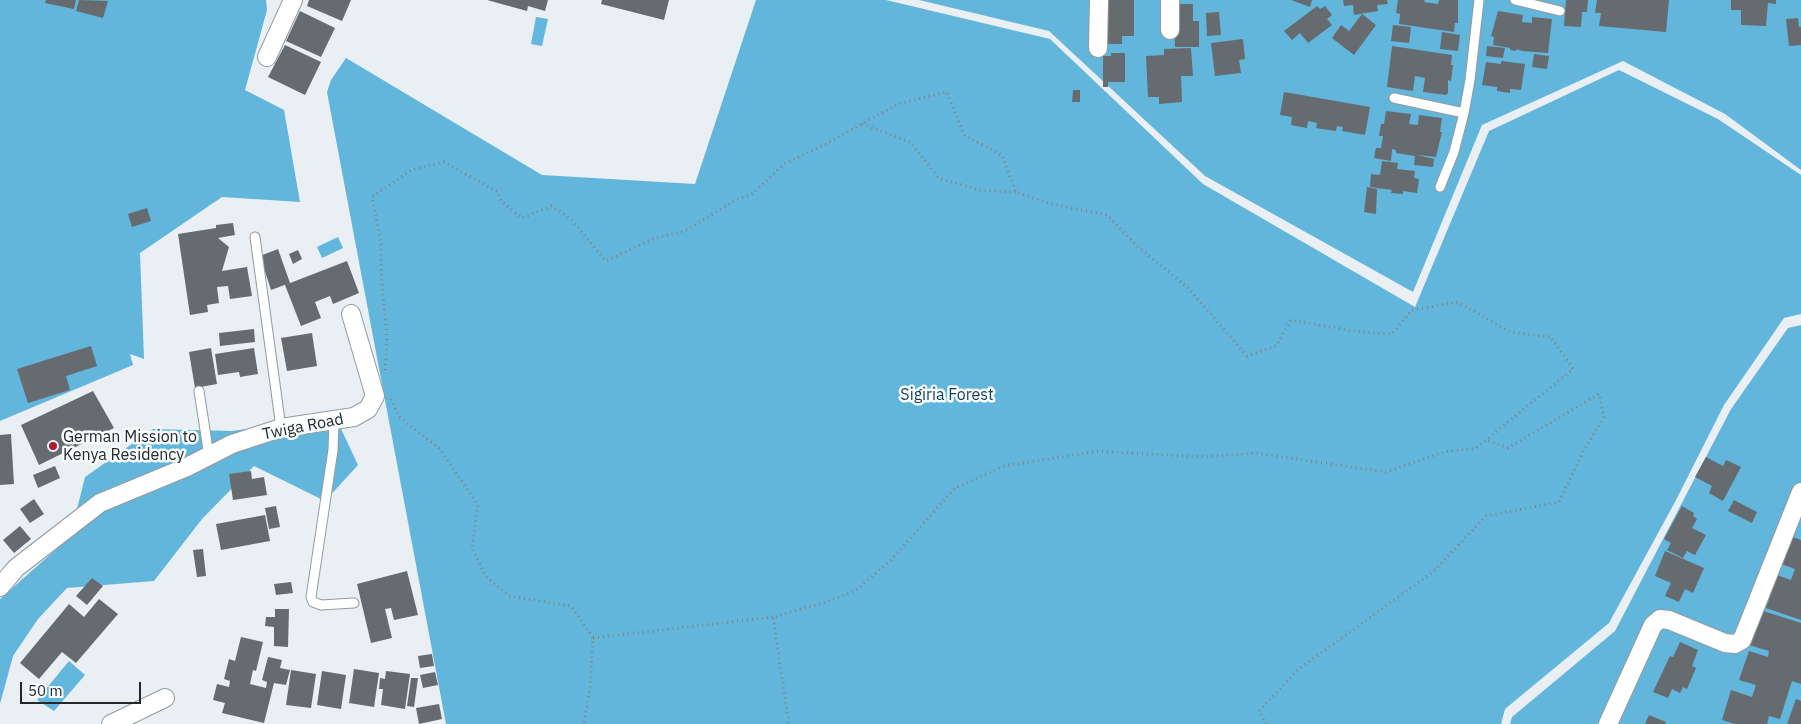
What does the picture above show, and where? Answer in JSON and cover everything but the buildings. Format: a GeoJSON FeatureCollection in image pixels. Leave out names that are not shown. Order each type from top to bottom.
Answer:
{"type":"FeatureCollection","features":[{"type":"Feature","properties":{"kind":"street"},"geometry":{"type":"LineString","coordinates":[[266,57],[293,0]]}},
{"type":"Feature","properties":{"kind":"street"},"geometry":{"type":"LineString","coordinates":[[1098,48],[1099,0]]}},
{"type":"Feature","properties":{"kind":"street"},"geometry":{"type":"LineString","coordinates":[[1170,0],[1170,30]]}},
{"type":"Feature","properties":{"kind":"street","name":"Twiga Road"},"geometry":{"type":"LineString","coordinates":[[0,587],[16,568],[100,502],[209,456],[232,444],[281,428],[354,418],[368,409],[375,396],[351,314]]}},
{"type":"Feature","properties":{"kind":"street"},"geometry":{"type":"LineString","coordinates":[[1608,724],[1653,625],[1660,619],[1669,620],[1725,643],[1735,644],[1742,640],[1801,492]]}},
{"type":"Feature","properties":{"kind":"street"},"geometry":{"type":"LineString","coordinates":[[111,724],[165,698]]}},
{"type":"Feature","properties":{"kind":"lane"},"geometry":{"type":"LineString","coordinates":[[1440,187],[1454,152],[1464,113],[1470,80],[1479,0]]}},
{"type":"Feature","properties":{"kind":"lane"},"geometry":{"type":"LineString","coordinates":[[1515,0],[1560,11]]}},
{"type":"Feature","properties":{"kind":"lane"},"geometry":{"type":"LineString","coordinates":[[1394,98],[1464,113]]}},
{"type":"Feature","properties":{"kind":"lane"},"geometry":{"type":"LineString","coordinates":[[255,237],[281,428]]}},
{"type":"Feature","properties":{"kind":"lane"},"geometry":{"type":"LineString","coordinates":[[200,391],[209,456]]}},
{"type":"Feature","properties":{"kind":"lane"},"geometry":{"type":"LineString","coordinates":[[334,420],[333,450],[311,597],[313,602],[321,605],[354,603]]}},
{"type":"Feature","properties":{"kind":"path"},"geometry":{"type":"LineString","coordinates":[[385,374],[387,339],[381,270],[381,244],[372,197],[411,170],[444,162],[498,192],[501,201],[522,218],[550,206],[570,218],[606,261],[655,238],[685,231],[734,200],[752,194],[784,164],[898,104],[946,92],[964,135],[1002,155],[1016,192]]}},
{"type":"Feature","properties":{"kind":"path"},"geometry":{"type":"LineString","coordinates":[[592,638],[772,616],[826,602],[855,591],[890,561],[955,488],[1004,466],[1098,451],[1199,457],[1255,453],[1386,472],[1444,452],[1476,448],[1572,370],[1551,337],[1510,332],[1458,302],[1412,310],[1392,334],[1360,332],[1291,320],[1276,346],[1247,356],[1188,288],[1136,245],[1107,215],[1048,202],[1016,192],[979,190],[939,178],[910,142],[862,124]]}},
{"type":"Feature","properties":{"kind":"path"},"geometry":{"type":"LineString","coordinates":[[388,391],[399,417],[439,448],[478,505],[472,548],[486,577],[509,596],[571,606],[592,638],[590,688],[584,724]]}},
{"type":"Feature","properties":{"kind":"path"},"geometry":{"type":"LineString","coordinates":[[1266,724],[1259,711],[1298,669],[1434,571],[1486,516],[1559,502],[1583,452],[1604,416],[1599,394],[1508,448],[1487,440]]}},
{"type":"Feature","properties":{"kind":"path"},"geometry":{"type":"LineString","coordinates":[[772,616],[789,724]]}},
{"type":"Feature","properties":{"kind":"green space"},"geometry":{"type":"Polygon","coordinates":[[[0,0],[266,0],[267,10],[245,90],[284,110],[300,202],[222,197],[140,253],[144,359],[130,354],[133,365],[0,421],[0,0]]]}},
{"type":"Feature","properties":{"kind":"green space","name":"Sigiria Forest"},"geometry":{"type":"Polygon","coordinates":[[[756,0],[886,0],[1050,39],[1203,184],[1415,307],[1489,131],[1619,70],[1718,119],[1801,175],[1801,314],[1784,318],[1724,405],[1675,502],[1609,623],[1505,709],[1501,724],[446,724],[327,92],[331,80],[346,58],[542,175],[695,184],[756,0]]]}},
{"type":"Feature","properties":{"kind":"green space"},"geometry":{"type":"Polygon","coordinates":[[[919,0],[1801,0],[1801,170],[1725,114],[1623,61],[1482,125],[1413,292],[1205,176],[1049,31],[919,0]]]}},
{"type":"Feature","properties":{"kind":"green space"},"geometry":{"type":"Polygon","coordinates":[[[1801,325],[1801,724],[1510,724],[1512,717],[1615,631],[1731,409],[1788,328],[1801,325]]]}},
{"type":"Feature","properties":{"kind":"green space"},"geometry":{"type":"Polygon","coordinates":[[[335,416],[358,465],[325,501],[254,466],[202,519],[154,581],[67,588],[38,619],[13,656],[0,704],[0,599],[70,537],[85,477],[153,429],[232,431],[335,416]]]}},
{"type":"Feature","properties":{"kind":"shaded area"},"geometry":{"type":"Polygon","coordinates":[[[536,17],[548,19],[542,46],[531,44],[536,17]]]}},
{"type":"Feature","properties":{"kind":"shaded area"},"geometry":{"type":"Polygon","coordinates":[[[338,237],[343,248],[322,258],[317,247],[338,237]]]}},
{"type":"Feature","properties":{"kind":"shaded area"},"geometry":{"type":"Polygon","coordinates":[[[69,661],[85,675],[54,711],[37,700],[69,661]]]}},
{"type":"Feature","properties":{"kind":"place","name":"German Mission to Kenya Residency"},"geometry":{"type":"Point","coordinates":[53,446]}}]}
